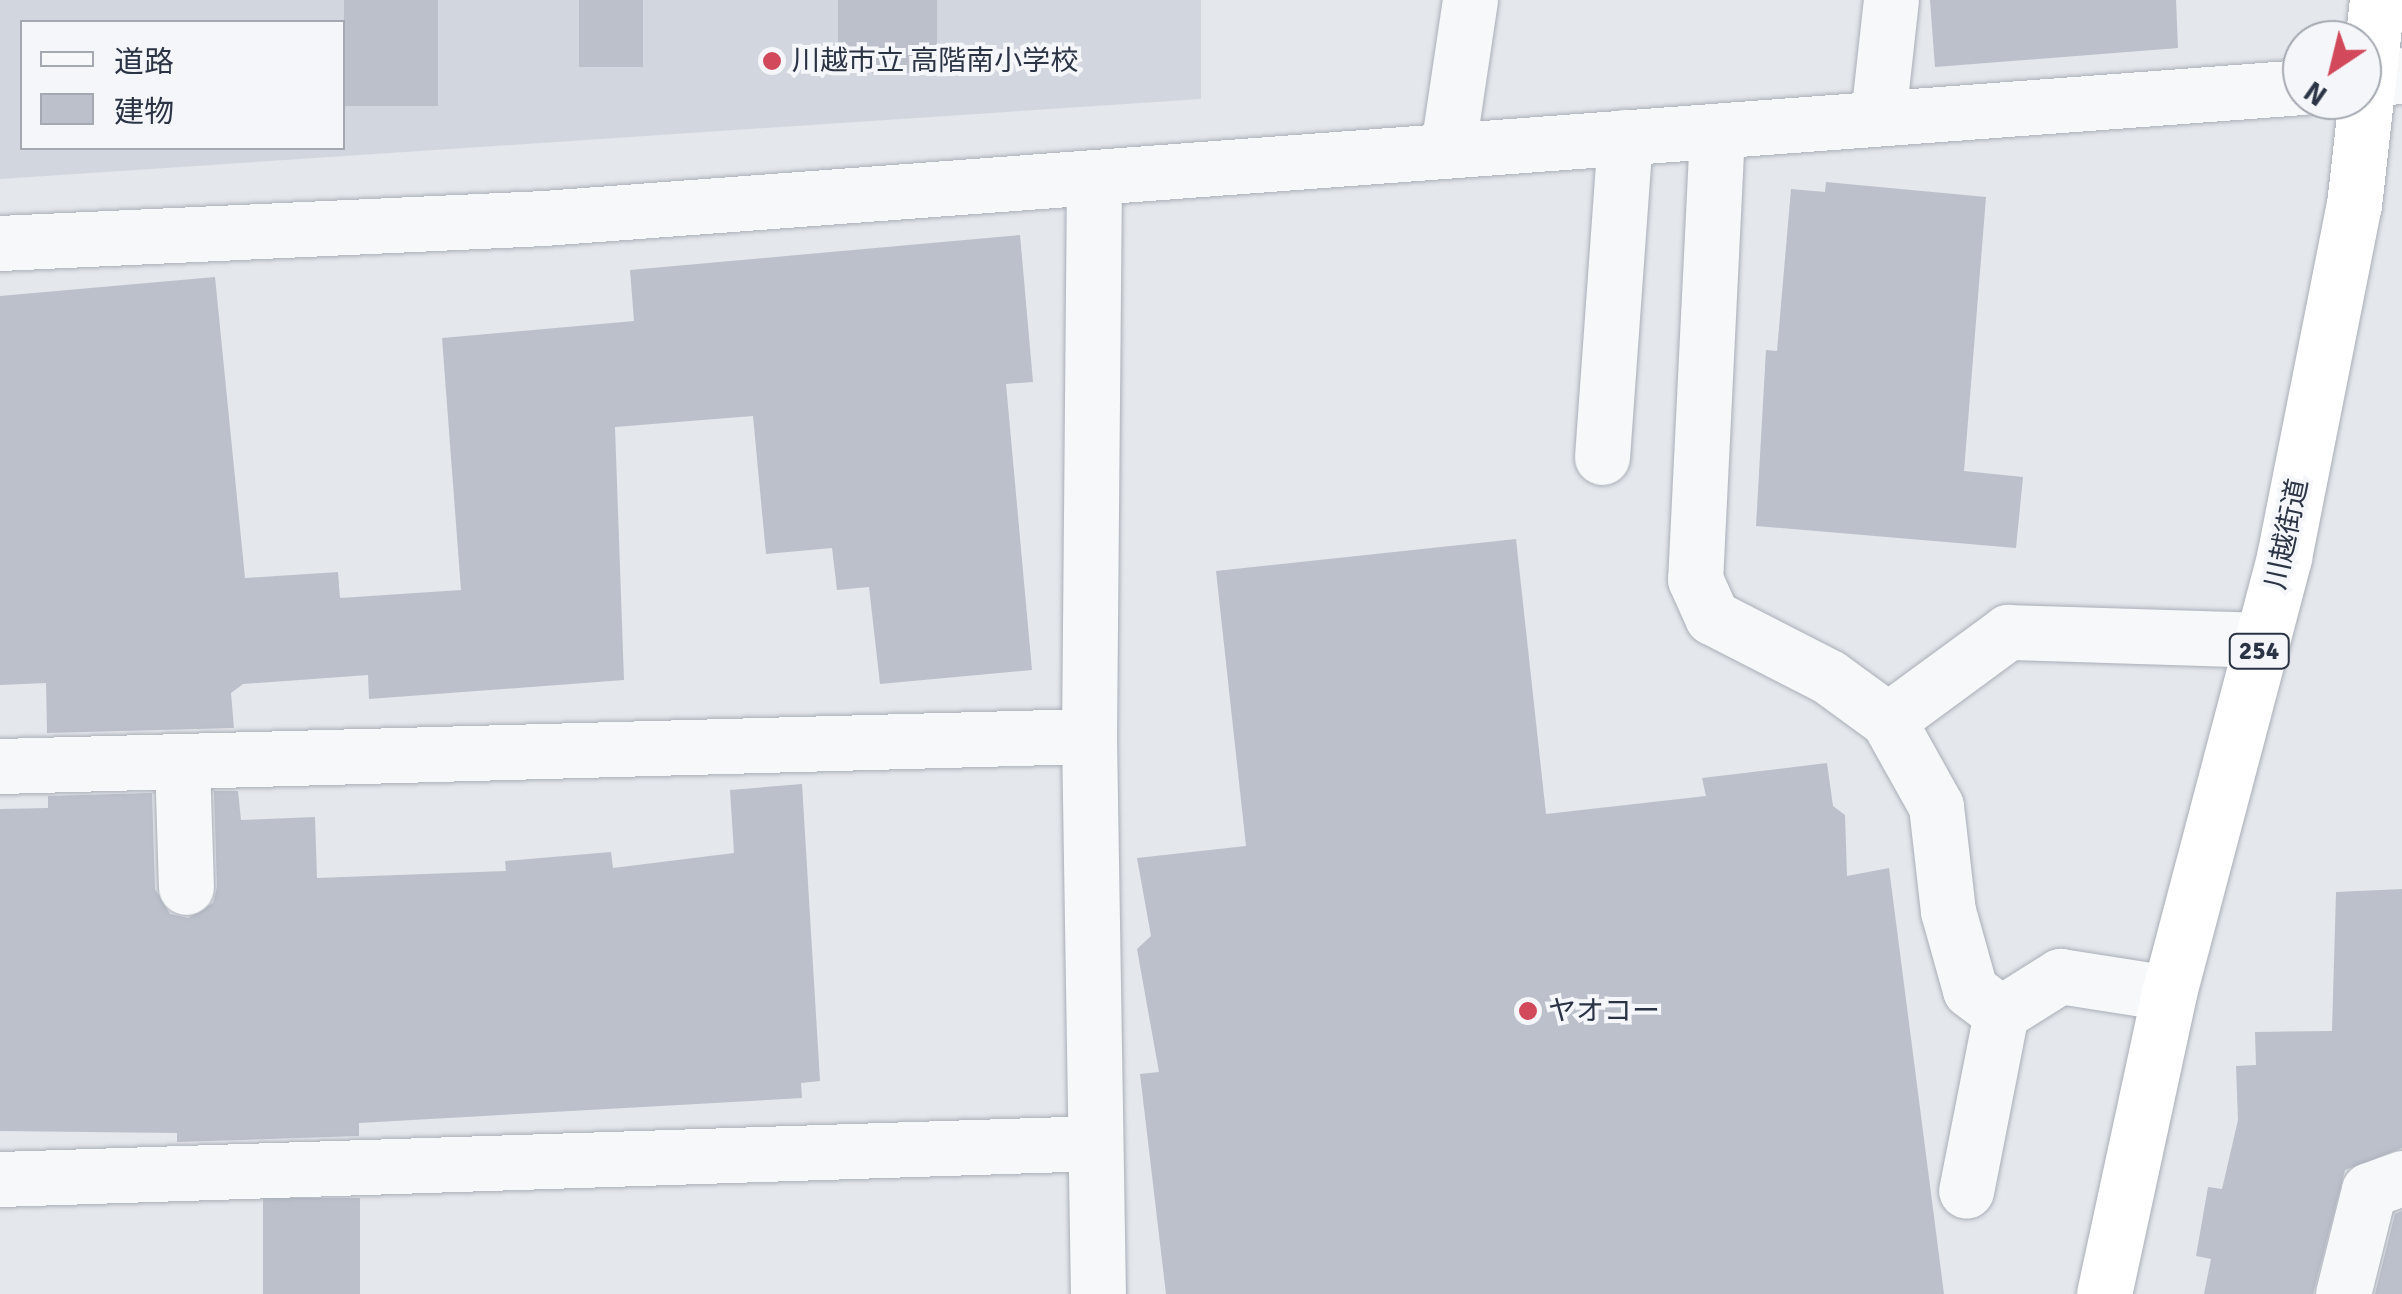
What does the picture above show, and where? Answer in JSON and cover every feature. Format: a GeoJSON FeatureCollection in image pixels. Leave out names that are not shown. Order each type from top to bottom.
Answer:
{"type":"FeatureCollection","features":[{"type":"Feature","properties":{"kind":"highway","name":"川越街道"},"geometry":{"type":"LineString","coordinates":[[2104,1294],[2169,993],[2262,640],[2370,120]]}},
{"type":"Feature","properties":{"kind":"street"},"geometry":{"type":"LineString","coordinates":[[1448,147],[1470,0]]}},
{"type":"Feature","properties":{"kind":"street"},"geometry":{"type":"LineString","coordinates":[[1878,117],[1891,0]]}},
{"type":"Feature","properties":{"kind":"street"},"geometry":{"type":"LineString","coordinates":[[0,243],[544,218],[1094,178],[1448,147],[1717,132],[2282,88]]}},
{"type":"Feature","properties":{"kind":"street"},"geometry":{"type":"LineString","coordinates":[[1717,132],[1695,579],[1712,616],[1888,720],[1936,806],[1948,911],[1970,990],[2001,1013]]}},
{"type":"Feature","properties":{"kind":"street"},"geometry":{"type":"LineString","coordinates":[[1602,457],[1625,137]]}},
{"type":"Feature","properties":{"kind":"street"},"geometry":{"type":"LineString","coordinates":[[1094,178],[1088,736],[1098,1294]]}},
{"type":"Feature","properties":{"kind":"street"},"geometry":{"type":"LineString","coordinates":[[1888,720],[2008,632],[2262,640]]}},
{"type":"Feature","properties":{"kind":"street"},"geometry":{"type":"LineString","coordinates":[[0,766],[1088,736]]}},
{"type":"Feature","properties":{"kind":"street"},"geometry":{"type":"LineString","coordinates":[[182,762],[186,887]]}},
{"type":"Feature","properties":{"kind":"street"},"geometry":{"type":"LineString","coordinates":[[1966,1192],[2001,1013],[2060,976],[2169,993]]}},
{"type":"Feature","properties":{"kind":"street"},"geometry":{"type":"LineString","coordinates":[[0,1179],[1094,1143]]}},
{"type":"Feature","properties":{"kind":"street"},"geometry":{"type":"LineString","coordinates":[[2343,1294],[2369,1190],[2402,1178]]}},
{"type":"Feature","properties":{"kind":"shaded area","name":"川越市立 高階南小学校"},"geometry":{"type":"Polygon","coordinates":[[[0,0],[1201,0],[1201,99],[0,179],[0,0]]]}},
{"type":"Feature","properties":{"kind":"building"},"geometry":{"type":"Polygon","coordinates":[[[344,0],[438,0],[438,106],[345,106],[344,0]]]}},
{"type":"Feature","properties":{"kind":"building"},"geometry":{"type":"Polygon","coordinates":[[[579,0],[643,0],[643,67],[579,67],[579,0]]]}},
{"type":"Feature","properties":{"kind":"building"},"geometry":{"type":"Polygon","coordinates":[[[838,0],[937,0],[937,73],[838,73],[838,0]]]}},
{"type":"Feature","properties":{"kind":"building"},"geometry":{"type":"Polygon","coordinates":[[[1930,0],[2176,0],[2178,48],[1935,67],[1930,0]]]}},
{"type":"Feature","properties":{"kind":"building"},"geometry":{"type":"Polygon","coordinates":[[[1826,182],[1986,197],[1964,471],[2023,477],[2016,548],[1756,526],[1766,350],[1777,351],[1791,189],[1825,192],[1826,182]]]}},
{"type":"Feature","properties":{"kind":"building"},"geometry":{"type":"Polygon","coordinates":[[[1020,235],[1033,382],[1006,384],[1032,670],[880,684],[869,587],[837,590],[832,548],[766,554],[753,416],[615,427],[624,680],[369,699],[368,675],[243,684],[231,693],[234,728],[47,733],[46,683],[0,685],[0,296],[215,277],[245,578],[338,572],[340,598],[461,590],[442,338],[634,321],[630,270],[1020,235]]]}},
{"type":"Feature","properties":{"kind":"building","name":"ヤオコー"},"geometry":{"type":"Polygon","coordinates":[[[1516,539],[1546,814],[1706,796],[1702,778],[1827,763],[1833,806],[1845,815],[1847,876],[1889,868],[1944,1294],[1166,1294],[1140,1074],[1159,1072],[1137,949],[1151,936],[1137,858],[1246,846],[1216,571],[1516,539]]]}},
{"type":"Feature","properties":{"kind":"building"},"geometry":{"type":"Polygon","coordinates":[[[802,784],[820,1081],[801,1083],[802,1098],[359,1123],[359,1136],[177,1142],[177,1133],[0,1131],[0,809],[48,808],[48,796],[152,793],[155,889],[170,914],[188,918],[213,903],[217,887],[214,791],[238,791],[241,820],[315,817],[317,878],[506,871],[505,861],[611,852],[613,868],[734,853],[730,790],[802,784]]]}},
{"type":"Feature","properties":{"kind":"building"},"geometry":{"type":"Polygon","coordinates":[[[2402,889],[2402,1148],[2345,1170],[2313,1294],[2204,1294],[2211,1259],[2196,1256],[2208,1187],[2222,1189],[2238,1120],[2236,1066],[2256,1065],[2255,1032],[2332,1031],[2336,892],[2402,889]]]}},
{"type":"Feature","properties":{"kind":"building"},"geometry":{"type":"Polygon","coordinates":[[[263,1198],[360,1198],[360,1294],[263,1294],[263,1198]]]}},
{"type":"Feature","properties":{"kind":"building"},"geometry":{"type":"Polygon","coordinates":[[[2402,1211],[2402,1294],[2375,1294],[2395,1214],[2402,1211]]]}},
{"type":"Feature","properties":{"kind":"place","name":"川越市立 高階南小学校"},"geometry":{"type":"Point","coordinates":[772,61]}},
{"type":"Feature","properties":{"kind":"place","name":"ヤオコー"},"geometry":{"type":"Point","coordinates":[1528,1011]}}]}
